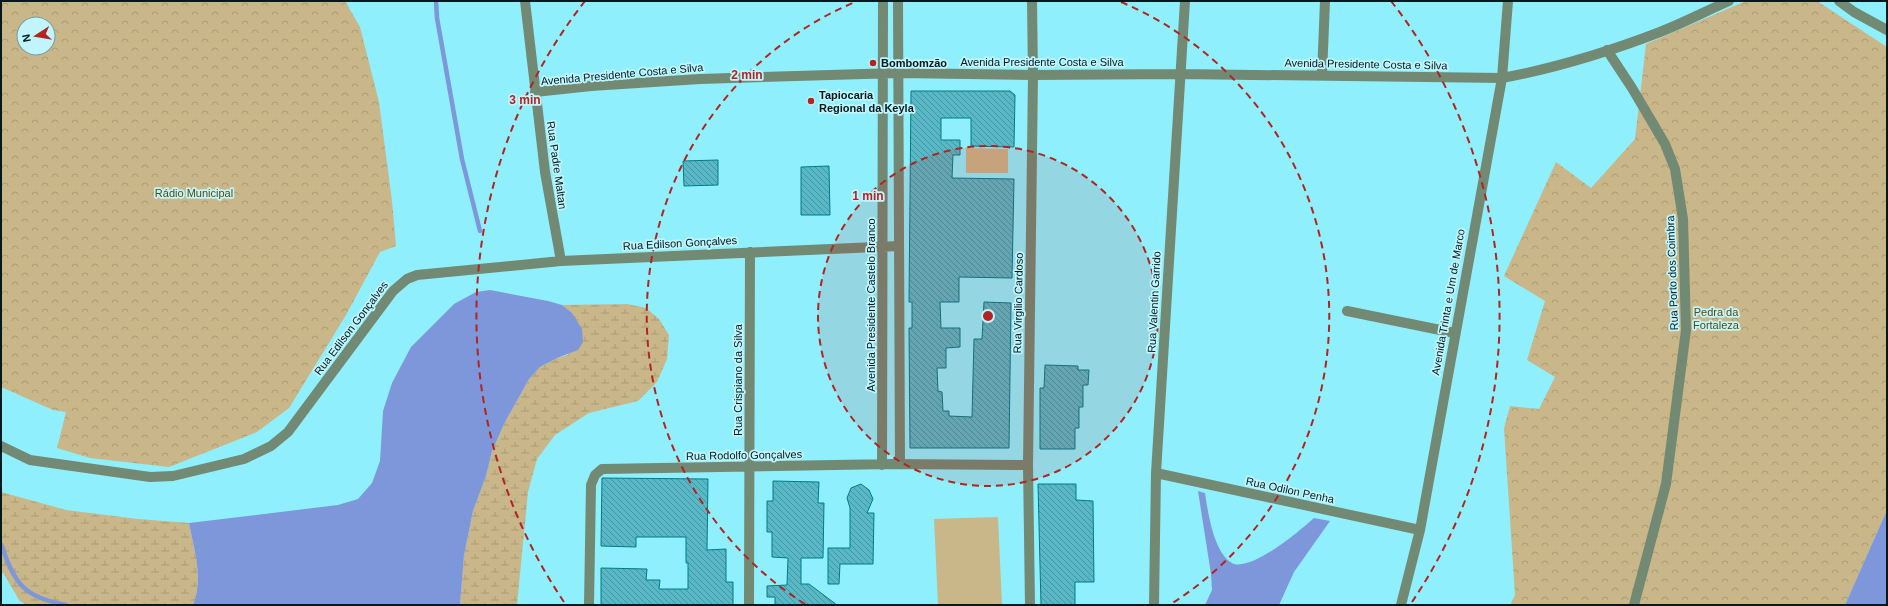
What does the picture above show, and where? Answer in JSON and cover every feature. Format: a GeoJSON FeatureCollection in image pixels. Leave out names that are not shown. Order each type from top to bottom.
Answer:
{"type":"FeatureCollection","features":[{"type":"Feature","properties":{"kind":"street","name":"Rua Padre Maltan"},"geometry":{"type":"LineString","coordinates":[[525,1],[546,179],[561,261]]}},
{"type":"Feature","properties":{"kind":"street","name":"Avenida Presidente Castelo Branco"},"geometry":{"type":"LineString","coordinates":[[882,465],[884,1]]}},
{"type":"Feature","properties":{"kind":"street"},"geometry":{"type":"LineString","coordinates":[[898,1],[900,464]]}},
{"type":"Feature","properties":{"kind":"street","name":"Rua Virgilio Cardoso"},"geometry":{"type":"LineString","coordinates":[[1030,605],[1028,465],[1033,75],[1032,1]]}},
{"type":"Feature","properties":{"kind":"street","name":"Rua Valentin Garrido"},"geometry":{"type":"LineString","coordinates":[[1154,605],[1156,473],[1185,1]]}},
{"type":"Feature","properties":{"kind":"street"},"geometry":{"type":"LineString","coordinates":[[1322,75],[1325,1]]}},
{"type":"Feature","properties":{"kind":"street","name":"Avenida Trinta e Um de Marco"},"geometry":{"type":"LineString","coordinates":[[1401,605],[1420,530],[1502,78],[1508,1]]}},
{"type":"Feature","properties":{"kind":"street","name":"Avenida Presidente Costa e Silva"},"geometry":{"type":"LineString","coordinates":[[536,92],[591,86],[700,79],[898,73],[1033,75],[1322,75],[1502,78],[1573,62],[1660,32],[1729,1]]}},
{"type":"Feature","properties":{"kind":"street"},"geometry":{"type":"LineString","coordinates":[[1839,1],[1854,12],[1887,30]]}},
{"type":"Feature","properties":{"kind":"street","name":"Rua Porto dos Coimbra"},"geometry":{"type":"LineString","coordinates":[[1606,50],[1632,88],[1665,144],[1675,169],[1684,219],[1686,330],[1666,484],[1634,605]]}},
{"type":"Feature","properties":{"kind":"street","name":"Rua Edilson Gonçalves"},"geometry":{"type":"LineString","coordinates":[[1,446],[30,460],[150,477],[173,476],[244,459],[271,446],[288,432],[393,291],[407,279],[428,273],[561,261],[899,246]]}},
{"type":"Feature","properties":{"kind":"street","name":"Rua Crispiano da Silva"},"geometry":{"type":"LineString","coordinates":[[749,605],[750,252]]}},
{"type":"Feature","properties":{"kind":"street"},"geometry":{"type":"LineString","coordinates":[[1347,311],[1455,333]]}},
{"type":"Feature","properties":{"kind":"street","name":"Rua Rodolfo Gonçalves"},"geometry":{"type":"LineString","coordinates":[[589,605],[591,485],[598,471],[608,468],[900,464],[1028,465]]}},
{"type":"Feature","properties":{"kind":"street","name":"Rua Odilon Penha"},"geometry":{"type":"LineString","coordinates":[[1156,473],[1420,530]]}},
{"type":"Feature","properties":{"kind":"green space","name":"Rádio Municipal"},"geometry":{"type":"Polygon","coordinates":[[[1,1],[345,1],[360,27],[379,102],[392,201],[396,246],[380,252],[346,315],[289,408],[257,432],[169,467],[90,458],[57,448],[66,412],[53,410],[1,387],[1,1]]]}},
{"type":"Feature","properties":{"kind":"green space","name":"Pedra da Fortaleza"},"geometry":{"type":"Polygon","coordinates":[[[1746,1],[1817,1],[1887,47],[1887,510],[1845,605],[1510,605],[1515,595],[1504,428],[1510,406],[1539,409],[1555,377],[1527,360],[1545,301],[1504,276],[1556,162],[1591,188],[1635,139],[1646,44],[1746,1]]]}},
{"type":"Feature","properties":{"kind":"green space"},"geometry":{"type":"Polygon","coordinates":[[[966,148],[1008,149],[1008,173],[966,173],[966,148]]]}},
{"type":"Feature","properties":{"kind":"green space"},"geometry":{"type":"Polygon","coordinates":[[[627,304],[646,308],[659,319],[669,335],[667,359],[657,382],[638,401],[589,413],[555,435],[537,459],[528,492],[517,605],[460,605],[464,555],[473,511],[486,476],[492,451],[505,422],[529,379],[540,367],[557,358],[568,355],[572,313],[562,305],[627,304]]]}},
{"type":"Feature","properties":{"kind":"green space"},"geometry":{"type":"Polygon","coordinates":[[[1,492],[66,510],[138,519],[189,523],[198,574],[198,585],[193,605],[26,605],[19,600],[4,574],[1,572],[1,492]]]}},
{"type":"Feature","properties":{"kind":"green space"},"geometry":{"type":"Polygon","coordinates":[[[998,517],[1002,605],[938,605],[934,519],[998,517]]]}},
{"type":"Feature","properties":{"kind":"water"},"geometry":{"type":"Polygon","coordinates":[[[490,290],[562,305],[572,313],[582,329],[583,342],[578,350],[557,358],[540,367],[529,379],[505,422],[492,451],[486,476],[473,511],[464,555],[460,605],[193,605],[198,585],[198,574],[189,523],[338,505],[358,499],[372,483],[380,461],[383,411],[392,383],[411,347],[454,304],[476,292],[490,290]]]}},
{"type":"Feature","properties":{"kind":"water"},"geometry":{"type":"Polygon","coordinates":[[[1198,491],[1205,493],[1210,521],[1216,542],[1226,558],[1232,563],[1240,564],[1251,562],[1275,549],[1314,518],[1330,521],[1294,572],[1279,605],[1205,605],[1212,590],[1211,574],[1198,491]]]}},
{"type":"Feature","properties":{"kind":"water"},"geometry":{"type":"Polygon","coordinates":[[[1887,510],[1887,605],[1845,605],[1887,510]]]}},
{"type":"Feature","properties":{"kind":"building"},"geometry":{"type":"Polygon","coordinates":[[[911,91],[1010,91],[1015,95],[1014,147],[971,146],[971,118],[941,118],[941,140],[960,140],[960,155],[953,155],[952,178],[1014,179],[1012,278],[959,277],[959,302],[940,302],[941,328],[960,328],[960,347],[946,348],[946,368],[937,368],[938,391],[942,392],[943,411],[949,411],[949,416],[972,417],[974,339],[982,339],[984,302],[1011,303],[1009,448],[910,448],[909,328],[912,328],[912,302],[909,302],[911,91]]]}},
{"type":"Feature","properties":{"kind":"building"},"geometry":{"type":"Polygon","coordinates":[[[718,160],[718,185],[684,186],[683,161],[718,160]]]}},
{"type":"Feature","properties":{"kind":"building"},"geometry":{"type":"Polygon","coordinates":[[[829,166],[830,215],[801,215],[801,167],[829,166]]]}},
{"type":"Feature","properties":{"kind":"building"},"geometry":{"type":"Polygon","coordinates":[[[1045,365],[1078,366],[1078,370],[1089,370],[1088,385],[1083,385],[1083,407],[1079,407],[1079,428],[1075,428],[1075,449],[1040,449],[1040,388],[1044,388],[1045,365]]]}},
{"type":"Feature","properties":{"kind":"building"},"geometry":{"type":"Polygon","coordinates":[[[602,478],[708,479],[707,550],[726,549],[726,582],[733,582],[733,605],[601,605],[601,568],[647,569],[646,580],[660,580],[659,589],[688,589],[686,537],[636,537],[636,547],[601,546],[602,478]]]}},
{"type":"Feature","properties":{"kind":"building"},"geometry":{"type":"Polygon","coordinates":[[[773,481],[819,482],[818,503],[824,503],[823,558],[801,558],[801,584],[809,584],[837,605],[775,605],[775,597],[767,597],[767,586],[787,585],[788,558],[772,557],[772,532],[767,532],[767,501],[773,501],[773,481]]]}},
{"type":"Feature","properties":{"kind":"building"},"geometry":{"type":"Polygon","coordinates":[[[861,484],[869,490],[873,499],[867,513],[874,513],[873,564],[840,564],[839,584],[828,584],[828,548],[850,548],[850,508],[847,498],[851,488],[861,484]]]}},
{"type":"Feature","properties":{"kind":"building"},"geometry":{"type":"Polygon","coordinates":[[[1038,484],[1076,484],[1076,500],[1093,501],[1094,582],[1075,582],[1075,605],[1041,605],[1038,484]]]}},
{"type":"Feature","properties":{"kind":"waterway"},"geometry":{"type":"LineString","coordinates":[[436,1],[437,18],[462,159],[480,231]]}},
{"type":"Feature","properties":{"kind":"waterway"},"geometry":{"type":"LineString","coordinates":[[1,544],[16,579],[30,593],[51,602],[66,605]]}},
{"type":"Feature","properties":{"kind":"place","name":"Bombomzão"},"geometry":{"type":"Point","coordinates":[873,63]}},
{"type":"Feature","properties":{"kind":"place","name":"Tapiocaria Regional da Keyla"},"geometry":{"type":"Point","coordinates":[811,101]}}]}
